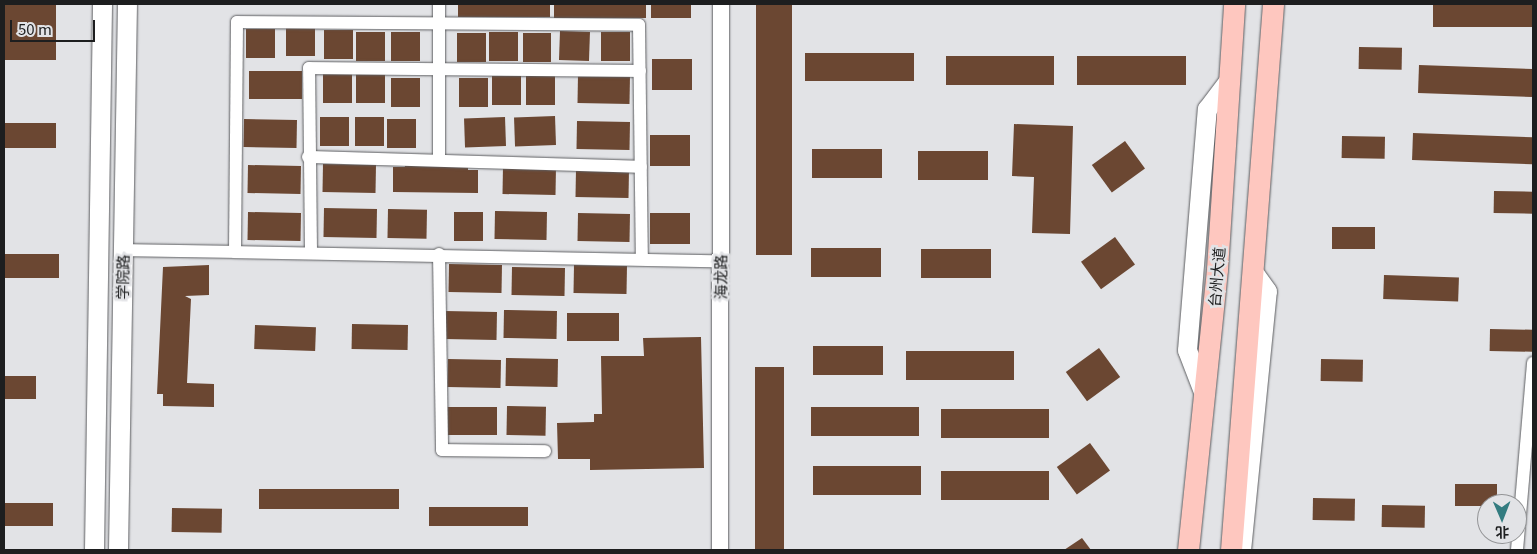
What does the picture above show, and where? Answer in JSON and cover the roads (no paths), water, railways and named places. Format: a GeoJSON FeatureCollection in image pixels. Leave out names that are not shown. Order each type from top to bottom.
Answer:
{"type":"FeatureCollection","features":[{"type":"Feature","properties":{"kind":"main road","name":"学院路"},"geometry":{"type":"LineString","coordinates":[[94,550],[102,4]]}},
{"type":"Feature","properties":{"kind":"main road","name":"学院路"},"geometry":{"type":"LineString","coordinates":[[118,550],[127,4]]}},
{"type":"Feature","properties":{"kind":"main road","name":"台州大道"},"geometry":{"type":"LineString","coordinates":[[1188,550],[1204,394],[1234,4]]}},
{"type":"Feature","properties":{"kind":"main road"},"geometry":{"type":"LineString","coordinates":[[1231,550],[1274,4]]}},
{"type":"Feature","properties":{"kind":"main road"},"geometry":{"type":"LineString","coordinates":[[1241,550],[1267,291],[1254,273]]}},
{"type":"Feature","properties":{"kind":"street"},"geometry":{"type":"LineString","coordinates":[[439,4],[439,157]]}},
{"type":"Feature","properties":{"kind":"street","name":"海龙路"},"geometry":{"type":"LineString","coordinates":[[720,550],[721,4]]}},
{"type":"Feature","properties":{"kind":"street"},"geometry":{"type":"LineString","coordinates":[[235,252],[237,22],[439,26],[640,25],[642,256]]}},
{"type":"Feature","properties":{"kind":"street"},"geometry":{"type":"LineString","coordinates":[[311,253],[308,68],[439,71],[640,71]]}},
{"type":"Feature","properties":{"kind":"street"},"geometry":{"type":"LineString","coordinates":[[308,157],[439,157],[641,166]]}},
{"type":"Feature","properties":{"kind":"street"},"geometry":{"type":"LineString","coordinates":[[123,250],[642,256],[720,261]]}},
{"type":"Feature","properties":{"kind":"street"},"geometry":{"type":"LineString","coordinates":[[439,254],[442,450],[545,451]]}},
{"type":"Feature","properties":{"kind":"street"},"geometry":{"type":"LineString","coordinates":[[1517,550],[1533,364]]}}]}
